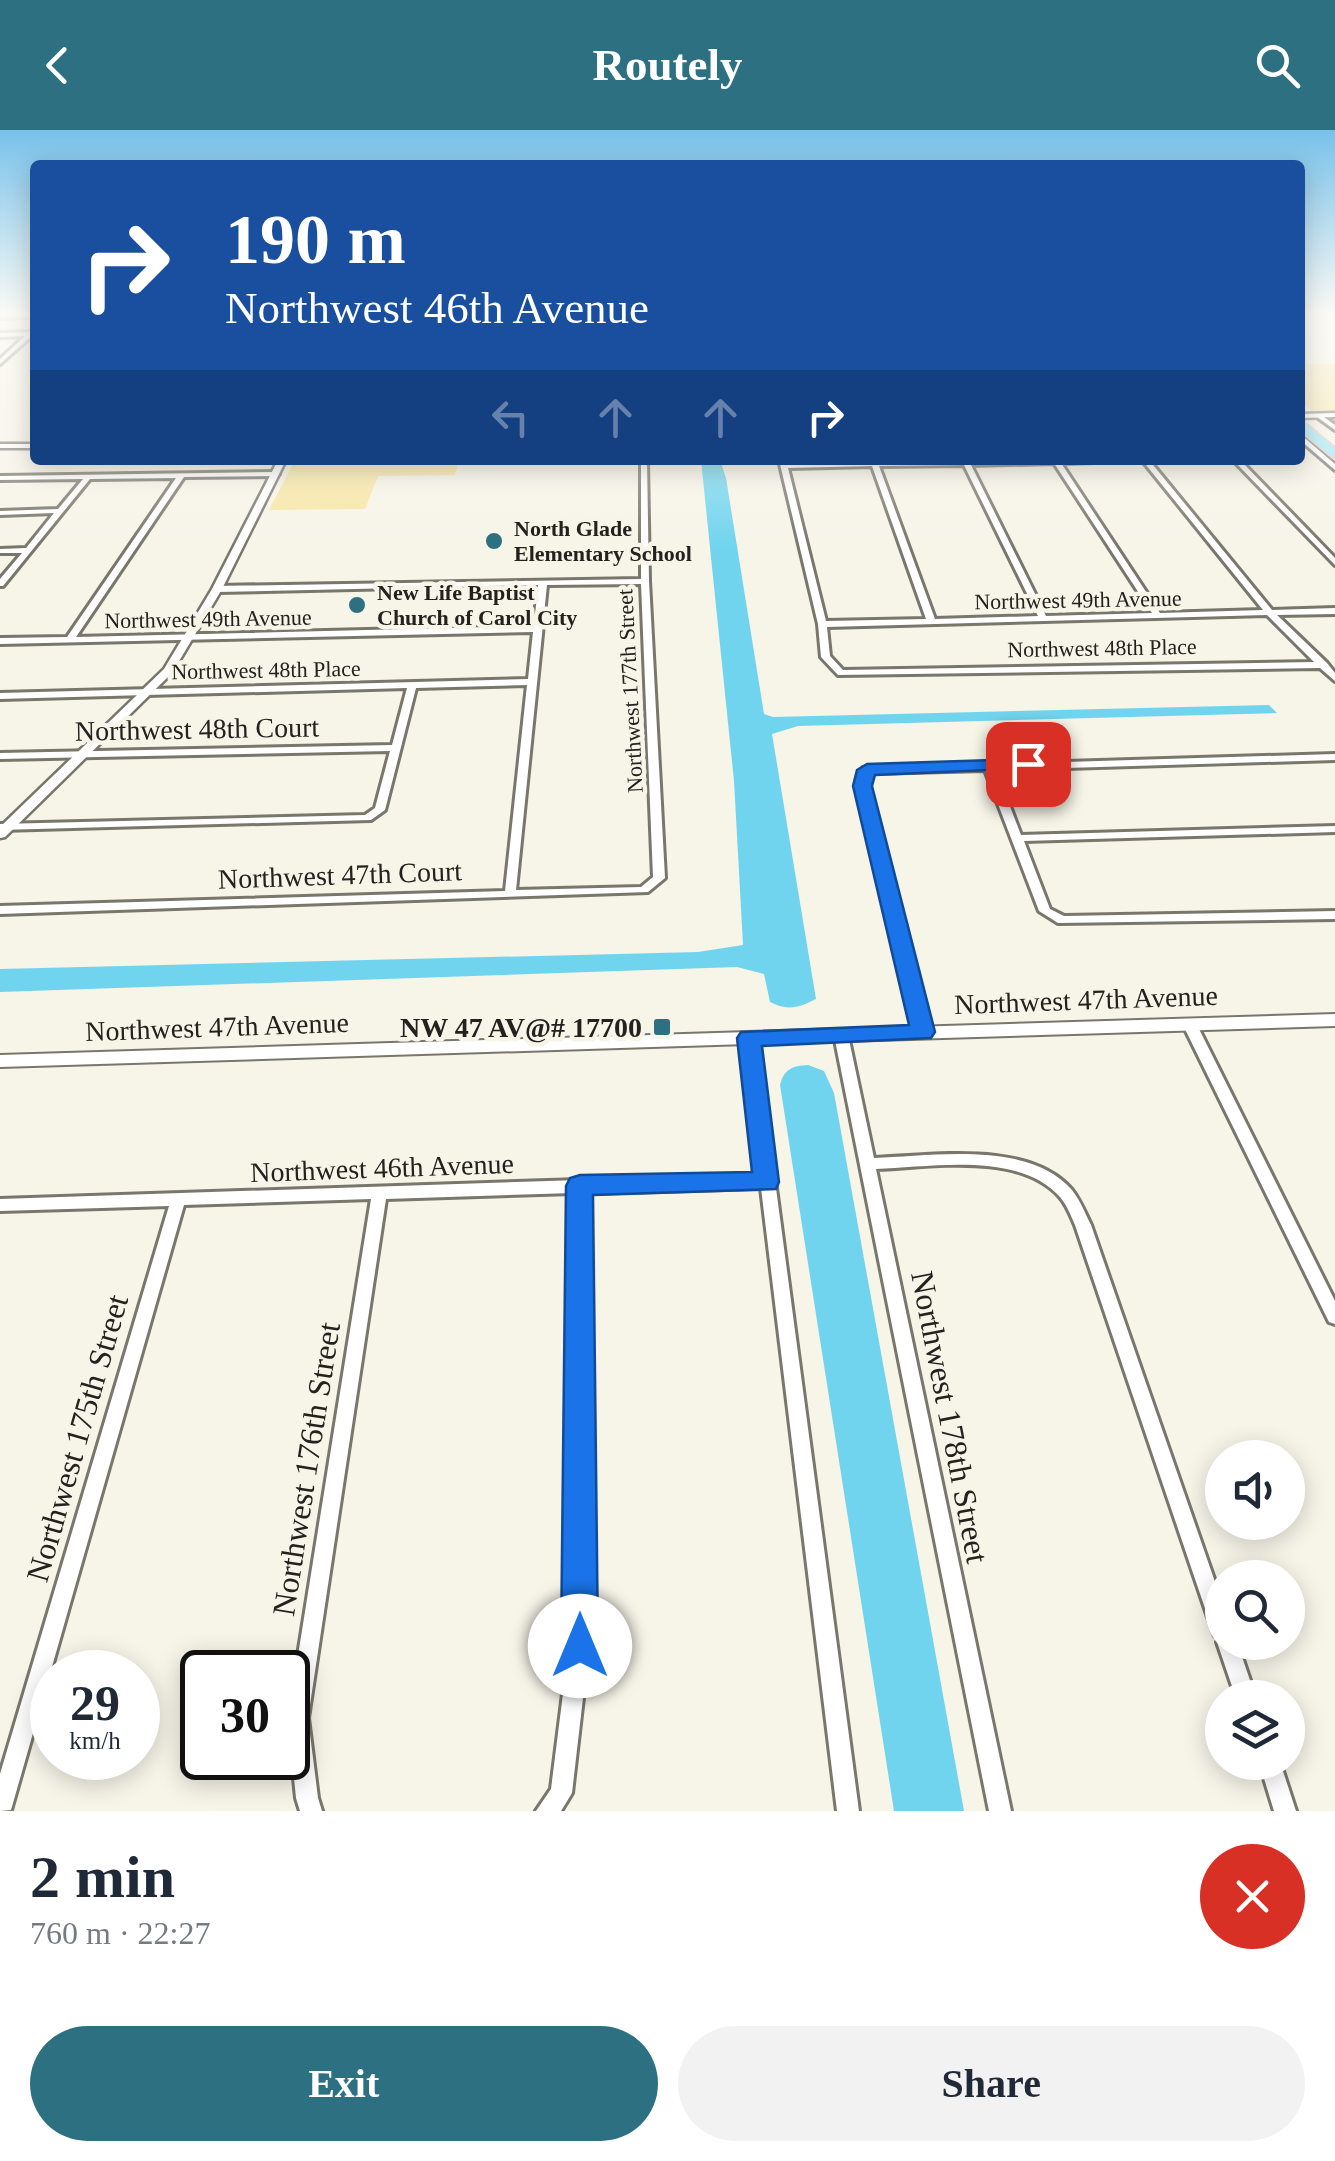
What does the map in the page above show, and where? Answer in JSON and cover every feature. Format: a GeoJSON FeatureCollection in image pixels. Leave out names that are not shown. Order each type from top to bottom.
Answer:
{"type":"FeatureCollection","features":[{"type":"Feature","properties":{"kind":"main road"},"geometry":{"type":"LineString","coordinates":[[1305,416],[1335,440]]}},
{"type":"Feature","properties":{"kind":"main road"},"geometry":{"type":"LineString","coordinates":[[1305,416],[1335,455]]}},
{"type":"Feature","properties":{"kind":"main road","name":"Northwest 47th Avenue"},"geometry":{"type":"LineString","coordinates":[[0,1061],[1335,1020]]}},
{"type":"Feature","properties":{"kind":"street"},"geometry":{"type":"LineString","coordinates":[[1305,416],[1335,416]]}},
{"type":"Feature","properties":{"kind":"street"},"geometry":{"type":"LineString","coordinates":[[1305,416],[1335,428]]}},
{"type":"Feature","properties":{"kind":"street"},"geometry":{"type":"LineString","coordinates":[[1305,441],[1335,468]]}},
{"type":"Feature","properties":{"kind":"street"},"geometry":{"type":"LineString","coordinates":[[0,446],[30,446]]}},
{"type":"Feature","properties":{"kind":"street"},"geometry":{"type":"LineString","coordinates":[[2,829],[50,782],[87,754],[168,670],[216,590],[280,465]]}},
{"type":"Feature","properties":{"kind":"street","name":"Northwest 177th Street"},"geometry":{"type":"LineString","coordinates":[[644,465],[644,581],[658,860]]}},
{"type":"Feature","properties":{"kind":"street"},"geometry":{"type":"LineString","coordinates":[[783,465],[822,624]]}},
{"type":"Feature","properties":{"kind":"street"},"geometry":{"type":"LineString","coordinates":[[874,465],[931,620]]}},
{"type":"Feature","properties":{"kind":"street"},"geometry":{"type":"LineString","coordinates":[[967,465],[1043,618]]}},
{"type":"Feature","properties":{"kind":"street"},"geometry":{"type":"LineString","coordinates":[[1058,465],[1158,616]]}},
{"type":"Feature","properties":{"kind":"street"},"geometry":{"type":"LineString","coordinates":[[1150,465],[1270,613],[1335,678]]}},
{"type":"Feature","properties":{"kind":"street"},"geometry":{"type":"LineString","coordinates":[[1240,465],[1335,563]]}},
{"type":"Feature","properties":{"kind":"street"},"geometry":{"type":"LineString","coordinates":[[0,478],[276,474]]}},
{"type":"Feature","properties":{"kind":"street"},"geometry":{"type":"LineString","coordinates":[[70,640],[181,476]]}},
{"type":"Feature","properties":{"kind":"street"},"geometry":{"type":"LineString","coordinates":[[0,584],[88,477]]}},
{"type":"Feature","properties":{"kind":"street"},"geometry":{"type":"LineString","coordinates":[[0,512],[59,512]]}},
{"type":"Feature","properties":{"kind":"street"},"geometry":{"type":"LineString","coordinates":[[0,550],[29,550]]}},
{"type":"Feature","properties":{"kind":"street"},"geometry":{"type":"LineString","coordinates":[[216,590],[644,581]]}},
{"type":"Feature","properties":{"kind":"street"},"geometry":{"type":"LineString","coordinates":[[510,894],[543,582]]}},
{"type":"Feature","properties":{"kind":"street","name":"Northwest 49th Avenue"},"geometry":{"type":"LineString","coordinates":[[822,624],[1335,611]]}},
{"type":"Feature","properties":{"kind":"street","name":"Northwest 48th Place"},"geometry":{"type":"LineString","coordinates":[[822,624],[826,657],[841,674],[1324,665]]}},
{"type":"Feature","properties":{"kind":"street","name":"Northwest 49th Avenue"},"geometry":{"type":"LineString","coordinates":[[0,641],[537,630]]}},
{"type":"Feature","properties":{"kind":"street","name":"Northwest 48th Place"},"geometry":{"type":"LineString","coordinates":[[0,696],[532,682]]}},
{"type":"Feature","properties":{"kind":"street"},"geometry":{"type":"LineString","coordinates":[[2,829],[367,818],[380,810],[412,687]]}},
{"type":"Feature","properties":{"kind":"street","name":"Northwest 48th Court"},"geometry":{"type":"LineString","coordinates":[[0,756],[396,748]]}},
{"type":"Feature","properties":{"kind":"street"},"geometry":{"type":"LineString","coordinates":[[923,1032],[862,786],[867,770],[1335,757]]}},
{"type":"Feature","properties":{"kind":"street"},"geometry":{"type":"LineString","coordinates":[[990,766],[1045,911],[1062,920],[1335,915]]}},
{"type":"Feature","properties":{"kind":"street"},"geometry":{"type":"LineString","coordinates":[[1017,838],[1335,829]]}},
{"type":"Feature","properties":{"kind":"street","name":"Northwest 47th Court"},"geometry":{"type":"LineString","coordinates":[[0,910],[644,890],[659,878],[658,860]]}},
{"type":"Feature","properties":{"kind":"street"},"geometry":{"type":"LineString","coordinates":[[1190,1024],[1335,1317]]}},
{"type":"Feature","properties":{"kind":"street","name":"Northwest 178th Street"},"geometry":{"type":"LineString","coordinates":[[841,1035],[1000,1811]]}},
{"type":"Feature","properties":{"kind":"street"},"geometry":{"type":"LineString","coordinates":[[749,1038],[848,1811]]}},
{"type":"Feature","properties":{"kind":"street"},"geometry":{"type":"LineString","coordinates":[[868,1164],[996,1161],[1042,1173],[1066,1192],[1083,1225],[1205,1580]]}},
{"type":"Feature","properties":{"kind":"street","name":"Northwest 46th Avenue"},"geometry":{"type":"LineString","coordinates":[[0,1205],[766,1182]]}},
{"type":"Feature","properties":{"kind":"street"},"geometry":{"type":"LineString","coordinates":[[547,1811],[561,1792],[580,1646],[580,1186]]}},
{"type":"Feature","properties":{"kind":"street","name":"Northwest 176th Street"},"geometry":{"type":"LineString","coordinates":[[312,1811],[298,1718],[379,1194]]}},
{"type":"Feature","properties":{"kind":"street","name":"Northwest 175th Street"},"geometry":{"type":"LineString","coordinates":[[0,1810],[178,1199]]}},
{"type":"Feature","properties":{"kind":"street"},"geometry":{"type":"LineString","coordinates":[[1274,1780],[1285,1811]]}},
{"type":"Feature","properties":{"kind":"shaded area"},"geometry":{"type":"Polygon","coordinates":[[[1305,390],[1335,390],[1335,412],[1313,412],[1305,405],[1305,390]]]}},
{"type":"Feature","properties":{"kind":"shaded area"},"geometry":{"type":"Polygon","coordinates":[[[292,465],[458,465],[455,475],[378,476],[365,509],[269,510],[292,465]]]}},
{"type":"Feature","properties":{"kind":"water"},"geometry":{"type":"Polygon","coordinates":[[[702,465],[722,465],[726,478],[764,714],[773,717],[1269,705],[1277,713],[798,726],[772,734],[816,999],[798,1006],[782,1007],[770,1002],[764,974],[737,967],[0,992],[0,969],[698,952],[743,945],[734,781],[702,465]]]}},
{"type":"Feature","properties":{"kind":"water"},"geometry":{"type":"Polygon","coordinates":[[[808,1065],[824,1071],[834,1093],[964,1811],[894,1811],[780,1085],[790,1069],[808,1065]]]}},
{"type":"Feature","properties":{"kind":"place","name":"North Glade Elementary School"},"geometry":{"type":"Point","coordinates":[494,541]}},
{"type":"Feature","properties":{"kind":"place","name":"New Life Baptist Church of Carol City"},"geometry":{"type":"Point","coordinates":[357,605]}},
{"type":"Feature","properties":{"kind":"place","name":"NW 47 AV@# 17700"},"geometry":{"type":"Point","coordinates":[662,1027]}},
{"type":"Feature","properties":{"kind":"route"},"geometry":{"type":"LineString","coordinates":[[580,1646],[580,1186],[766,1182],[749,1038],[923,1032],[862,786],[867,770],[1028,764]]}}]}
